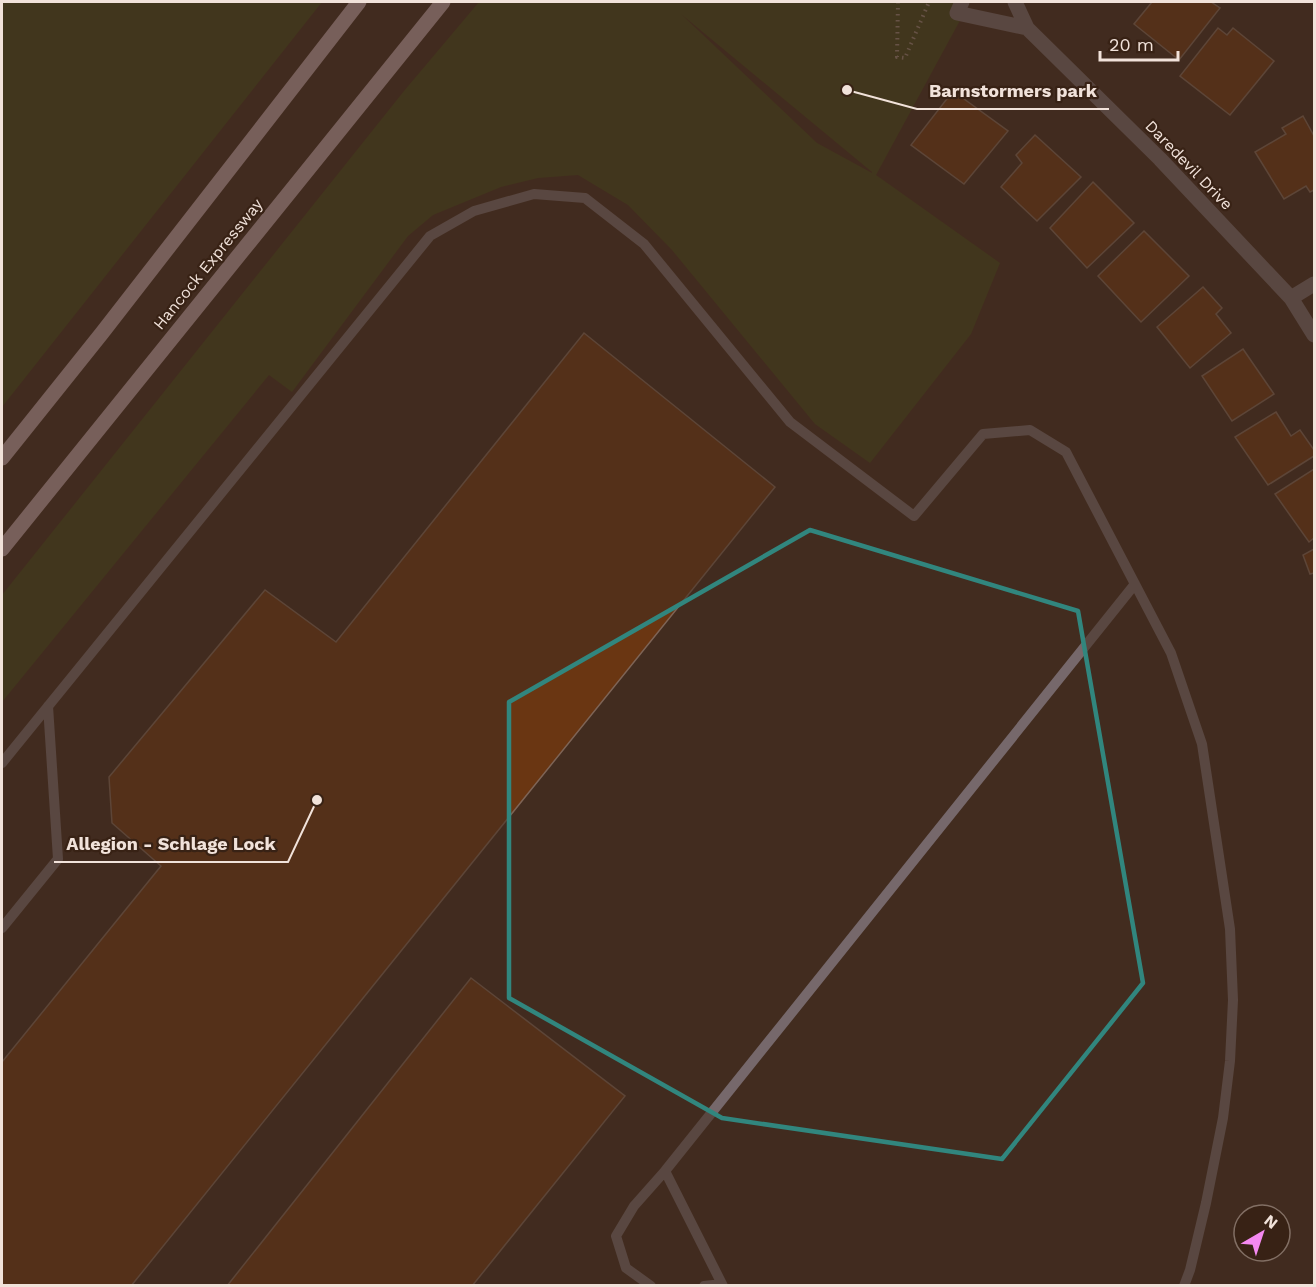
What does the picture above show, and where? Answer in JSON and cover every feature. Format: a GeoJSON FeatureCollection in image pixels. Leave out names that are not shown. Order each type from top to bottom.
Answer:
{"type":"FeatureCollection","features":[{"type":"Feature","properties":{"kind":"main road"},"geometry":{"type":"LineString","coordinates":[[2,458],[359,2]]}},
{"type":"Feature","properties":{"kind":"main road","name":"Hancock Expressway"},"geometry":{"type":"LineString","coordinates":[[2,549],[443,2]]}},
{"type":"Feature","properties":{"kind":"street"},"geometry":{"type":"LineString","coordinates":[[962,2],[957,13],[1027,28]]}},
{"type":"Feature","properties":{"kind":"street","name":"Daredevil Drive"},"geometry":{"type":"LineString","coordinates":[[1015,2],[1027,28],[1160,159],[1291,298],[1314,335]]}},
{"type":"Feature","properties":{"kind":"street"},"geometry":{"type":"LineString","coordinates":[[1291,298],[1314,284]]}},
{"type":"Feature","properties":{"kind":"lane"},"geometry":{"type":"LineString","coordinates":[[2,763],[430,236],[474,211],[534,195],[585,198],[644,244],[790,422],[914,516],[983,434],[1030,430],[1066,452],[1172,653],[1202,744],[1230,930],[1233,1000],[1225,1106],[1206,1203],[1184,1286]]}},
{"type":"Feature","properties":{"kind":"lane"},"geometry":{"type":"LineString","coordinates":[[651,1286],[626,1268],[616,1236],[634,1206],[665,1171],[1135,584]]}},
{"type":"Feature","properties":{"kind":"lane"},"geometry":{"type":"LineString","coordinates":[[2,928],[58,859],[48,706]]}},
{"type":"Feature","properties":{"kind":"lane"},"geometry":{"type":"LineString","coordinates":[[665,1171],[723,1285],[704,1286]]}},
{"type":"Feature","properties":{"kind":"path"},"geometry":{"type":"LineString","coordinates":[[898,2],[897,57],[904,58],[929,2]]}},
{"type":"Feature","properties":{"kind":"highlighted area"},"geometry":{"type":"Polygon","coordinates":[[[810,530],[1078,611],[1143,983],[1002,1159],[722,1118],[509,998],[509,702],[810,530]]]}},
{"type":"Feature","properties":{"kind":"shaded area"},"geometry":{"type":"Polygon","coordinates":[[[2,2],[322,2],[2,407],[2,2]]]}},
{"type":"Feature","properties":{"kind":"shaded area"},"geometry":{"type":"Polygon","coordinates":[[[479,2],[970,2],[876,175],[1000,263],[971,334],[870,463],[815,424],[672,250],[628,205],[578,175],[538,178],[501,187],[433,215],[408,236],[292,392],[269,375],[2,702],[2,595],[404,91],[479,2]],[[681,14],[817,143],[872,172],[681,14]]]}},
{"type":"Feature","properties":{"kind":"building"},"geometry":{"type":"Polygon","coordinates":[[[1152,2],[1211,2],[1220,8],[1179,60],[1134,24],[1152,2]]]}},
{"type":"Feature","properties":{"kind":"building"},"geometry":{"type":"Polygon","coordinates":[[[1218,28],[1227,35],[1233,28],[1274,61],[1230,115],[1180,76],[1218,28]]]}},
{"type":"Feature","properties":{"kind":"building"},"geometry":{"type":"Polygon","coordinates":[[[953,91],[1008,131],[964,184],[911,145],[953,91]]]}},
{"type":"Feature","properties":{"kind":"building"},"geometry":{"type":"Polygon","coordinates":[[[1303,116],[1314,136],[1314,190],[1310,192],[1306,186],[1284,199],[1255,152],[1286,134],[1282,128],[1303,116]]]}},
{"type":"Feature","properties":{"kind":"building"},"geometry":{"type":"Polygon","coordinates":[[[1035,135],[1081,177],[1037,221],[1001,187],[1022,163],[1016,155],[1035,135]]]}},
{"type":"Feature","properties":{"kind":"building"},"geometry":{"type":"Polygon","coordinates":[[[1093,182],[1134,223],[1087,268],[1050,228],[1093,182]]]}},
{"type":"Feature","properties":{"kind":"building"},"geometry":{"type":"Polygon","coordinates":[[[1144,231],[1189,276],[1141,322],[1098,276],[1144,231]]]}},
{"type":"Feature","properties":{"kind":"building"},"geometry":{"type":"Polygon","coordinates":[[[1203,287],[1222,308],[1216,314],[1231,333],[1190,368],[1157,327],[1203,287]]]}},
{"type":"Feature","properties":{"kind":"building"},"geometry":{"type":"Polygon","coordinates":[[[584,333],[775,487],[131,1286],[2,1286],[2,1062],[161,866],[112,823],[109,777],[265,590],[336,642],[584,333]]]}},
{"type":"Feature","properties":{"kind":"building"},"geometry":{"type":"Polygon","coordinates":[[[1243,349],[1274,394],[1232,421],[1202,376],[1243,349]]]}},
{"type":"Feature","properties":{"kind":"building"},"geometry":{"type":"Polygon","coordinates":[[[1276,412],[1291,436],[1300,430],[1314,450],[1314,456],[1268,485],[1235,437],[1276,412]]]}},
{"type":"Feature","properties":{"kind":"building"},"geometry":{"type":"Polygon","coordinates":[[[1314,469],[1314,538],[1309,542],[1275,494],[1314,469]]]}},
{"type":"Feature","properties":{"kind":"building"},"geometry":{"type":"Polygon","coordinates":[[[1314,549],[1314,573],[1310,574],[1303,555],[1314,549]]]}},
{"type":"Feature","properties":{"kind":"building"},"geometry":{"type":"Polygon","coordinates":[[[471,978],[625,1096],[472,1286],[227,1286],[471,978]]]}},
{"type":"Feature","properties":{"kind":"place","name":"Barnstormers park"},"geometry":{"type":"Point","coordinates":[847,90]}},
{"type":"Feature","properties":{"kind":"place","name":"Allegion - Schlage Lock"},"geometry":{"type":"Point","coordinates":[317,800]}}]}
